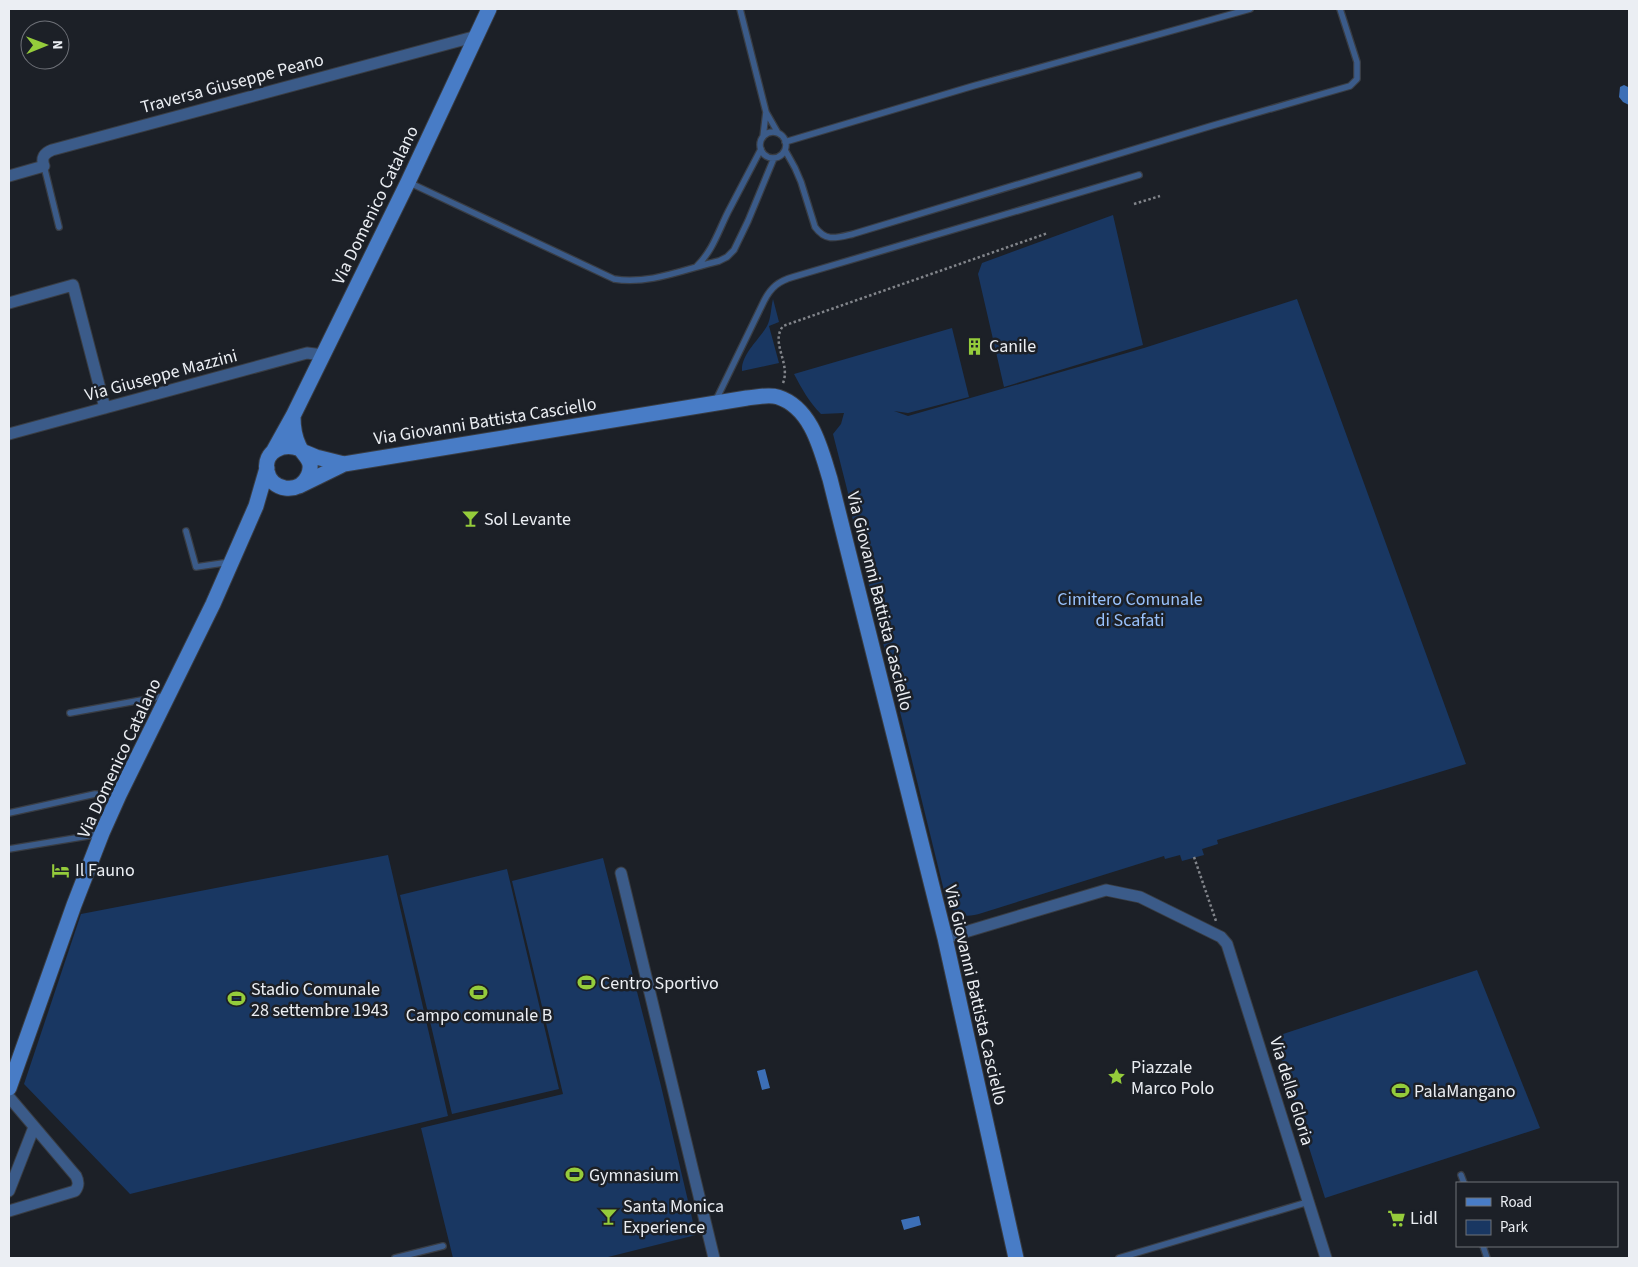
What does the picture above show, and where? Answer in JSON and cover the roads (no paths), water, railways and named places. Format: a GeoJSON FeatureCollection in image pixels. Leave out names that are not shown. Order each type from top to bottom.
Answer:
{"type":"FeatureCollection","features":[{"type":"Feature","properties":{"kind":"street","name":"Via Domenico Catalano"},"geometry":{"type":"LineString","coordinates":[[9,1088],[71,914],[119,794],[213,604],[256,506],[269,457],[293,416],[408,182],[489,9]]}},
{"type":"Feature","properties":{"kind":"street","name":"Traversa Giuseppe Peano"},"geometry":{"type":"LineString","coordinates":[[44,166],[44,155],[52,150],[477,36]]}},
{"type":"Feature","properties":{"kind":"street"},"geometry":{"type":"LineString","coordinates":[[9,176],[44,166]]}},
{"type":"Feature","properties":{"kind":"street"},"geometry":{"type":"LineString","coordinates":[[9,303],[73,285],[104,408]]}},
{"type":"Feature","properties":{"kind":"street","name":"Via Giuseppe Mazzini"},"geometry":{"type":"LineString","coordinates":[[9,434],[307,353],[323,355]]}},
{"type":"Feature","properties":{"kind":"street","name":"Via Giovanni Battista Casciello"},"geometry":{"type":"LineString","coordinates":[[292,487],[344,464],[714,403],[764,396],[778,397],[790,403],[801,412],[812,428],[833,489],[945,938],[1016,1258]]}},
{"type":"Feature","properties":{"kind":"street"},"geometry":{"type":"LineString","coordinates":[[256,506],[269,495],[292,487],[308,476],[310,463],[294,434],[293,416]]}},
{"type":"Feature","properties":{"kind":"street"},"geometry":{"type":"LineString","coordinates":[[273,452],[288,445],[302,450]]}},
{"type":"Feature","properties":{"kind":"street","name":"Via Giovanni Battista Casciello"},"geometry":{"type":"LineString","coordinates":[[302,450],[316,457],[344,464]]}},
{"type":"Feature","properties":{"kind":"street"},"geometry":{"type":"LineString","coordinates":[[267,468],[274,484],[292,487]]}},
{"type":"Feature","properties":{"kind":"street"},"geometry":{"type":"LineString","coordinates":[[621,873],[714,1258]]}},
{"type":"Feature","properties":{"kind":"street","name":"Via della Gloria"},"geometry":{"type":"LineString","coordinates":[[945,938],[1106,890],[1140,897],[1221,937],[1230,951],[1326,1258]]}},
{"type":"Feature","properties":{"kind":"street"},"geometry":{"type":"LineString","coordinates":[[9,1097],[79,1182],[78,1188],[75,1191],[9,1211]]}},
{"type":"Feature","properties":{"kind":"street"},"geometry":{"type":"LineString","coordinates":[[9,1191],[34,1127]]}},
{"type":"Feature","properties":{"kind":"lane"},"geometry":{"type":"LineString","coordinates":[[740,9],[766,112],[778,133],[786,142],[785,150],[795,168],[815,227],[821,235],[828,238],[838,238],[853,234],[1350,86],[1357,79],[1357,62],[1340,9]]}},
{"type":"Feature","properties":{"kind":"lane"},"geometry":{"type":"LineString","coordinates":[[786,142],[973,86],[1250,9]]}},
{"type":"Feature","properties":{"kind":"lane"},"geometry":{"type":"LineString","coordinates":[[697,266],[710,252],[760,149],[766,112]]}},
{"type":"Feature","properties":{"kind":"lane"},"geometry":{"type":"LineString","coordinates":[[763,137],[770,132],[778,133]]}},
{"type":"Feature","properties":{"kind":"lane"},"geometry":{"type":"LineString","coordinates":[[760,149],[766,156],[774,158],[785,150]]}},
{"type":"Feature","properties":{"kind":"lane"},"geometry":{"type":"LineString","coordinates":[[408,182],[614,279],[627,281],[641,280],[719,261],[727,257],[734,250],[748,221],[774,158]]}},
{"type":"Feature","properties":{"kind":"lane"},"geometry":{"type":"LineString","coordinates":[[44,166],[59,227]]}},
{"type":"Feature","properties":{"kind":"lane"},"geometry":{"type":"LineString","coordinates":[[714,403],[764,301],[776,284],[802,274],[1140,175]]}},
{"type":"Feature","properties":{"kind":"lane"},"geometry":{"type":"LineString","coordinates":[[186,531],[196,567],[232,561]]}},
{"type":"Feature","properties":{"kind":"lane"},"geometry":{"type":"LineString","coordinates":[[70,713],[169,696]]}},
{"type":"Feature","properties":{"kind":"lane"},"geometry":{"type":"LineString","coordinates":[[9,813],[95,794],[119,794]]}},
{"type":"Feature","properties":{"kind":"lane"},"geometry":{"type":"LineString","coordinates":[[9,849],[102,833]]}},
{"type":"Feature","properties":{"kind":"lane"},"geometry":{"type":"LineString","coordinates":[[1461,1175],[1464,1182]]}},
{"type":"Feature","properties":{"kind":"lane"},"geometry":{"type":"LineString","coordinates":[[1119,1258],[1308,1202]]}},
{"type":"Feature","properties":{"kind":"lane"},"geometry":{"type":"LineString","coordinates":[[395,1258],[443,1246]]}},
{"type":"Feature","properties":{"kind":"place","name":"Canile"},"geometry":{"type":"Point","coordinates":[975,346]}},
{"type":"Feature","properties":{"kind":"place","name":"Sol Levante"},"geometry":{"type":"Point","coordinates":[470,519]}},
{"type":"Feature","properties":{"kind":"place","name":"Il Fauno"},"geometry":{"type":"Point","coordinates":[61,870]}},
{"type":"Feature","properties":{"kind":"place","name":"Centro Sportivo"},"geometry":{"type":"Point","coordinates":[586,983]}},
{"type":"Feature","properties":{"kind":"place","name":"Campo comunale B"},"geometry":{"type":"Point","coordinates":[479,992]}},
{"type":"Feature","properties":{"kind":"place","name":"Stadio Comunale 28 settembre 1943"},"geometry":{"type":"Point","coordinates":[237,999]}},
{"type":"Feature","properties":{"kind":"place","name":"Piazzale Marco Polo"},"geometry":{"type":"Point","coordinates":[1117,1077]}},
{"type":"Feature","properties":{"kind":"place","name":"PalaMangano"},"geometry":{"type":"Point","coordinates":[1400,1091]}},
{"type":"Feature","properties":{"kind":"place","name":"Gymnasium"},"geometry":{"type":"Point","coordinates":[575,1175]}},
{"type":"Feature","properties":{"kind":"place","name":"Santa Monica Experience"},"geometry":{"type":"Point","coordinates":[609,1216]}},
{"type":"Feature","properties":{"kind":"place","name":"Lidl"},"geometry":{"type":"Point","coordinates":[1396,1218]}},
{"type":"Feature","properties":{"kind":"park label","name":"Cimitero Comunale di Scafati"},"geometry":{"type":"Point","coordinates":[1130,609]}}]}
